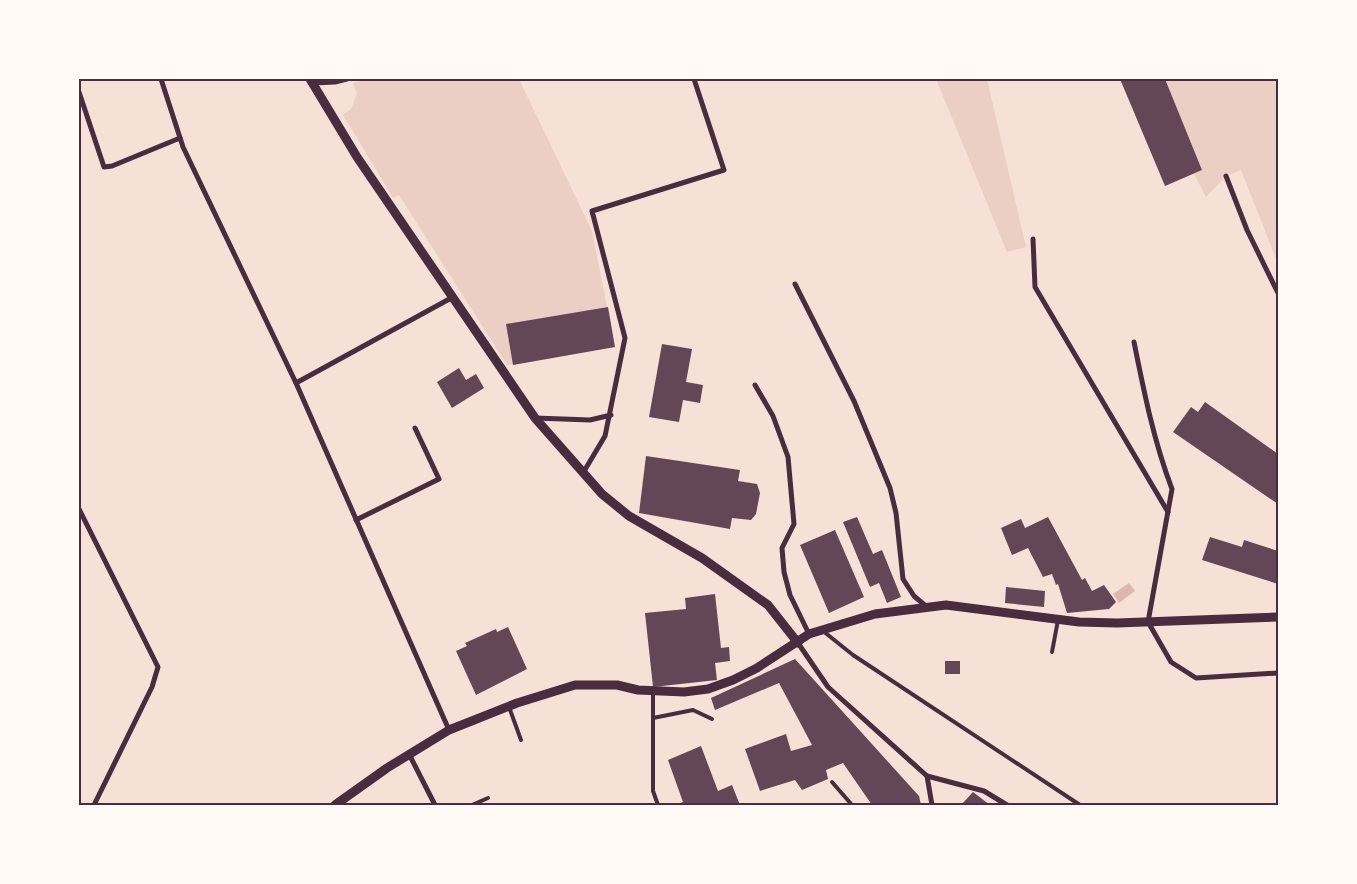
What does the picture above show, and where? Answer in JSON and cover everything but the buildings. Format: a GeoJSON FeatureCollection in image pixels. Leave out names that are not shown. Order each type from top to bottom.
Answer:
{"type":"FeatureCollection","features":[{"type":"Feature","properties":{"kind":"street"},"geometry":{"type":"LineString","coordinates":[[161,79],[180,138],[296,383],[449,730]]}},
{"type":"Feature","properties":{"kind":"street"},"geometry":{"type":"LineString","coordinates":[[311,81],[335,82],[347,79]]}},
{"type":"Feature","properties":{"kind":"street"},"geometry":{"type":"LineString","coordinates":[[583,473],[605,436],[611,415],[625,338],[592,211],[724,170],[694,79]]}},
{"type":"Feature","properties":{"kind":"street"},"geometry":{"type":"LineString","coordinates":[[311,81],[357,157],[454,296],[535,418],[602,494],[629,516],[702,558],[768,605],[828,686],[927,776],[984,792],[1007,805]]}},
{"type":"Feature","properties":{"kind":"street"},"geometry":{"type":"LineString","coordinates":[[79,92],[104,167],[112,166],[180,138]]}},
{"type":"Feature","properties":{"kind":"street"},"geometry":{"type":"LineString","coordinates":[[1226,176],[1278,293]]}},
{"type":"Feature","properties":{"kind":"street"},"geometry":{"type":"LineString","coordinates":[[1033,239],[1035,287],[1168,512]]}},
{"type":"Feature","properties":{"kind":"street"},"geometry":{"type":"LineString","coordinates":[[795,284],[854,401],[890,488],[896,513],[903,579],[914,596],[930,608]]}},
{"type":"Feature","properties":{"kind":"street"},"geometry":{"type":"LineString","coordinates":[[296,383],[454,296]]}},
{"type":"Feature","properties":{"kind":"street"},"geometry":{"type":"LineString","coordinates":[[1134,342],[1146,400],[1172,489],[1148,622],[1170,662],[1196,678],[1278,673]]}},
{"type":"Feature","properties":{"kind":"street"},"geometry":{"type":"LineString","coordinates":[[755,385],[773,416],[788,457],[794,524],[782,548],[784,572],[790,595],[809,634]]}},
{"type":"Feature","properties":{"kind":"street"},"geometry":{"type":"LineString","coordinates":[[535,418],[590,420],[611,415]]}},
{"type":"Feature","properties":{"kind":"street"},"geometry":{"type":"LineString","coordinates":[[356,520],[439,479],[416,428]]}},
{"type":"Feature","properties":{"kind":"street"},"geometry":{"type":"LineString","coordinates":[[79,512],[158,667],[152,687],[94,805]]}},
{"type":"Feature","properties":{"kind":"street"},"geometry":{"type":"LineString","coordinates":[[335,805],[409,754],[449,730],[509,707],[575,685],[617,685],[638,690],[684,692],[708,689],[733,680],[798,643],[809,634],[875,614],[946,605],[1058,620],[1117,623],[1278,617]]}},
{"type":"Feature","properties":{"kind":"street"},"geometry":{"type":"LineString","coordinates":[[409,754],[435,805]]}},
{"type":"Feature","properties":{"kind":"street"},"geometry":{"type":"LineString","coordinates":[[927,776],[932,805]]}},
{"type":"Feature","properties":{"kind":"lane"},"geometry":{"type":"LineString","coordinates":[[1052,652],[1058,620]]}},
{"type":"Feature","properties":{"kind":"lane"},"geometry":{"type":"LineString","coordinates":[[822,630],[853,655],[1080,805]]}},
{"type":"Feature","properties":{"kind":"lane"},"geometry":{"type":"LineString","coordinates":[[653,691],[653,791],[658,805]]}},
{"type":"Feature","properties":{"kind":"lane"},"geometry":{"type":"LineString","coordinates":[[509,707],[521,740]]}},
{"type":"Feature","properties":{"kind":"lane"},"geometry":{"type":"LineString","coordinates":[[653,718],[693,710],[712,719]]}},
{"type":"Feature","properties":{"kind":"lane"},"geometry":{"type":"LineString","coordinates":[[832,782],[852,805]]}},
{"type":"Feature","properties":{"kind":"lane"},"geometry":{"type":"LineString","coordinates":[[472,805],[488,798]]}},
{"type":"Feature","properties":{"kind":"shaded area"},"geometry":{"type":"Polygon","coordinates":[[[369,79],[519,79],[592,231],[615,347],[507,365],[399,195],[393,198],[343,115],[351,109],[357,93],[353,83],[369,79]]]}},
{"type":"Feature","properties":{"kind":"shaded area"},"geometry":{"type":"Polygon","coordinates":[[[936,79],[987,79],[1026,247],[1007,252],[936,79]]]}},
{"type":"Feature","properties":{"kind":"shaded area"},"geometry":{"type":"Polygon","coordinates":[[[1165,79],[1278,79],[1278,264],[1241,170],[1226,176],[1206,197],[1194,174],[1202,170],[1165,79]]]}},
{"type":"Feature","properties":{"kind":"shaded area"},"geometry":{"type":"Polygon","coordinates":[[[1129,583],[1135,591],[1119,603],[1113,594],[1129,583]]]}}]}
